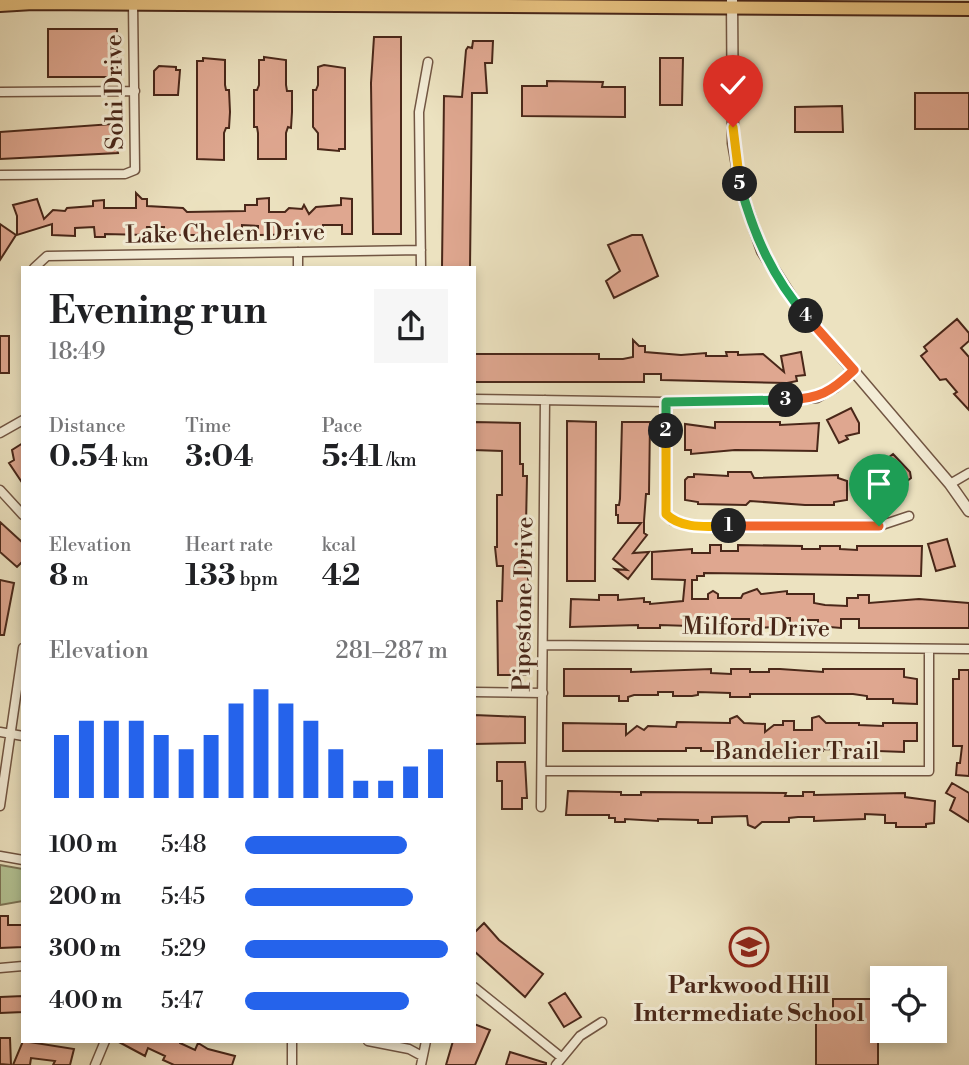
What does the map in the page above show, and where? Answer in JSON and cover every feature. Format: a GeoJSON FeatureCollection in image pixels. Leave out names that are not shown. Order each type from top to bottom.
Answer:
{"type":"FeatureCollection","features":[{"type":"Feature","properties":{"kind":"main road"},"geometry":{"type":"LineString","coordinates":[[0,5],[133,2],[733,4],[969,9]]}},
{"type":"Feature","properties":{"kind":"street","name":"Sohi Drive"},"geometry":{"type":"LineString","coordinates":[[0,175],[125,174],[135,170],[133,2]]}},
{"type":"Feature","properties":{"kind":"street"},"geometry":{"type":"LineString","coordinates":[[733,4],[733,143],[737,174],[762,251],[794,301],[950,484],[969,511]]}},
{"type":"Feature","properties":{"kind":"street"},"geometry":{"type":"LineString","coordinates":[[421,266],[419,112],[428,62]]}},
{"type":"Feature","properties":{"kind":"street"},"geometry":{"type":"LineString","coordinates":[[0,92],[135,91]]}},
{"type":"Feature","properties":{"kind":"street","name":"Lake Chelen Drive"},"geometry":{"type":"LineString","coordinates":[[36,266],[47,256],[421,250]]}},
{"type":"Feature","properties":{"kind":"street"},"geometry":{"type":"LineString","coordinates":[[298,252],[298,266]]}},
{"type":"Feature","properties":{"kind":"street"},"geometry":{"type":"LineString","coordinates":[[476,399],[666,402],[817,398],[835,388],[854,370]]}},
{"type":"Feature","properties":{"kind":"street","name":"Pipestone Drive"},"geometry":{"type":"LineString","coordinates":[[541,807],[545,400]]}},
{"type":"Feature","properties":{"kind":"street"},"geometry":{"type":"LineString","coordinates":[[666,402],[666,514],[673,521],[694,526],[879,526],[909,516]]}},
{"type":"Feature","properties":{"kind":"street"},"geometry":{"type":"LineString","coordinates":[[0,433],[21,421]]}},
{"type":"Feature","properties":{"kind":"street"},"geometry":{"type":"LineString","coordinates":[[950,484],[969,472]]}},
{"type":"Feature","properties":{"kind":"street"},"geometry":{"type":"LineString","coordinates":[[0,490],[21,513]]}},
{"type":"Feature","properties":{"kind":"street","name":"Milford Drive"},"geometry":{"type":"LineString","coordinates":[[543,645],[969,649]]}},
{"type":"Feature","properties":{"kind":"street","name":"Bandelier Trail"},"geometry":{"type":"LineString","coordinates":[[542,771],[929,771],[929,649]]}},
{"type":"Feature","properties":{"kind":"street"},"geometry":{"type":"LineString","coordinates":[[0,806],[5,733],[21,657]]}},
{"type":"Feature","properties":{"kind":"street"},"geometry":{"type":"LineString","coordinates":[[476,692],[542,693]]}},
{"type":"Feature","properties":{"kind":"street"},"geometry":{"type":"LineString","coordinates":[[0,856],[21,860]]}},
{"type":"Feature","properties":{"kind":"street"},"geometry":{"type":"LineString","coordinates":[[0,968],[21,966]]}},
{"type":"Feature","properties":{"kind":"street"},"geometry":{"type":"LineString","coordinates":[[476,989],[558,1061],[580,1036],[602,1023]]}},
{"type":"Feature","properties":{"kind":"street"},"geometry":{"type":"LineString","coordinates":[[94,1065],[104,1043]]}},
{"type":"Feature","properties":{"kind":"street"},"geometry":{"type":"LineString","coordinates":[[292,1043],[292,1065]]}},
{"type":"Feature","properties":{"kind":"street"},"geometry":{"type":"LineString","coordinates":[[378,1043],[409,1049],[421,1060],[425,1043]]}},
{"type":"Feature","properties":{"kind":"green space"},"geometry":{"type":"Polygon","coordinates":[[[0,865],[21,869],[21,901],[0,905],[0,865]]]}},
{"type":"Feature","properties":{"kind":"building"},"geometry":{"type":"Polygon","coordinates":[[[48,29],[117,29],[117,77],[48,77],[48,29]]]}},
{"type":"Feature","properties":{"kind":"building"},"geometry":{"type":"Polygon","coordinates":[[[374,37],[401,37],[401,234],[373,234],[371,83],[374,37]]]}},
{"type":"Feature","properties":{"kind":"building"},"geometry":{"type":"Polygon","coordinates":[[[473,41],[493,41],[492,63],[485,63],[487,93],[472,93],[470,266],[442,266],[444,96],[462,97],[466,50],[468,47],[472,48],[473,41]]]}},
{"type":"Feature","properties":{"kind":"building"},"geometry":{"type":"Polygon","coordinates":[[[264,57],[286,60],[286,85],[287,91],[292,91],[292,112],[291,128],[288,127],[286,133],[286,159],[258,159],[258,133],[257,127],[254,127],[254,90],[257,90],[259,85],[259,60],[264,60],[264,57]]]}},
{"type":"Feature","properties":{"kind":"building"},"geometry":{"type":"Polygon","coordinates":[[[203,58],[225,60],[225,85],[226,90],[229,90],[230,112],[229,128],[226,128],[224,133],[224,160],[197,159],[197,61],[203,61],[203,58]]]}},
{"type":"Feature","properties":{"kind":"building"},"geometry":{"type":"Polygon","coordinates":[[[660,58],[683,58],[682,105],[660,105],[660,58]]]}},
{"type":"Feature","properties":{"kind":"building"},"geometry":{"type":"Polygon","coordinates":[[[324,65],[345,68],[345,149],[339,151],[318,149],[318,133],[313,127],[313,90],[316,90],[318,85],[318,67],[324,65]]]}},
{"type":"Feature","properties":{"kind":"building"},"geometry":{"type":"Polygon","coordinates":[[[159,66],[176,67],[176,70],[180,70],[178,95],[154,95],[154,71],[159,66]]]}},
{"type":"Feature","properties":{"kind":"building"},"geometry":{"type":"Polygon","coordinates":[[[547,81],[603,82],[602,87],[625,87],[625,117],[522,116],[522,86],[547,86],[547,81]]]}},
{"type":"Feature","properties":{"kind":"building"},"geometry":{"type":"Polygon","coordinates":[[[915,93],[969,93],[969,129],[915,129],[915,93]]]}},
{"type":"Feature","properties":{"kind":"building"},"geometry":{"type":"Polygon","coordinates":[[[842,106],[843,132],[795,132],[795,107],[842,106]]]}},
{"type":"Feature","properties":{"kind":"building"},"geometry":{"type":"Polygon","coordinates":[[[112,124],[118,153],[0,159],[0,132],[112,124]]]}},
{"type":"Feature","properties":{"kind":"building"},"geometry":{"type":"Polygon","coordinates":[[[136,193],[142,199],[147,199],[147,206],[183,208],[187,212],[245,211],[245,205],[257,205],[257,199],[269,198],[269,212],[285,212],[289,208],[302,209],[304,205],[309,214],[316,207],[341,205],[341,198],[352,199],[352,234],[342,234],[342,225],[323,225],[323,234],[258,235],[258,226],[242,225],[242,235],[164,235],[164,227],[147,227],[146,235],[105,234],[105,237],[95,237],[94,227],[75,228],[75,236],[52,235],[52,224],[17,235],[17,216],[13,205],[37,199],[44,219],[53,210],[65,211],[67,208],[93,206],[93,201],[104,200],[104,208],[136,208],[136,193]]]}},
{"type":"Feature","properties":{"kind":"building"},"geometry":{"type":"Polygon","coordinates":[[[0,224],[16,235],[0,260],[0,224]]]}},
{"type":"Feature","properties":{"kind":"building"},"geometry":{"type":"Polygon","coordinates":[[[632,235],[642,235],[658,276],[614,298],[606,281],[620,271],[608,245],[632,235]]]}},
{"type":"Feature","properties":{"kind":"building"},"geometry":{"type":"Polygon","coordinates":[[[957,319],[969,333],[969,341],[961,348],[969,357],[969,410],[954,394],[957,392],[946,379],[940,380],[921,356],[927,351],[924,347],[957,319]]]}},
{"type":"Feature","properties":{"kind":"building"},"geometry":{"type":"Polygon","coordinates":[[[0,336],[9,336],[9,373],[0,373],[0,336]]]}},
{"type":"Feature","properties":{"kind":"building"},"geometry":{"type":"Polygon","coordinates":[[[633,340],[639,346],[645,346],[645,352],[681,355],[706,353],[706,356],[727,356],[726,352],[738,352],[738,355],[763,354],[784,372],[781,356],[801,352],[805,375],[796,376],[797,381],[787,383],[661,380],[661,374],[644,374],[644,382],[476,382],[476,354],[599,354],[599,359],[633,357],[633,340]]]}},
{"type":"Feature","properties":{"kind":"building"},"geometry":{"type":"Polygon","coordinates":[[[851,408],[859,423],[859,433],[846,436],[848,439],[839,443],[827,420],[851,408]]]}},
{"type":"Feature","properties":{"kind":"building"},"geometry":{"type":"Polygon","coordinates":[[[567,421],[596,422],[595,581],[567,581],[567,421]]]}},
{"type":"Feature","properties":{"kind":"building"},"geometry":{"type":"Polygon","coordinates":[[[476,422],[520,423],[520,464],[523,464],[523,476],[527,476],[525,574],[528,574],[528,584],[522,584],[522,601],[525,601],[526,675],[498,675],[497,601],[502,601],[503,566],[497,566],[495,547],[497,495],[502,495],[502,451],[476,450],[476,422]]]}},
{"type":"Feature","properties":{"kind":"building"},"geometry":{"type":"Polygon","coordinates":[[[622,422],[650,422],[649,494],[646,494],[644,521],[644,533],[647,535],[633,553],[649,552],[628,579],[615,569],[627,570],[613,559],[641,523],[618,523],[616,515],[616,505],[619,505],[620,499],[622,422]]]}},
{"type":"Feature","properties":{"kind":"building"},"geometry":{"type":"Polygon","coordinates":[[[715,422],[780,422],[780,425],[819,423],[817,451],[735,450],[691,454],[691,450],[685,450],[685,424],[715,428],[715,422]]]}},
{"type":"Feature","properties":{"kind":"building"},"geometry":{"type":"Polygon","coordinates":[[[21,444],[21,481],[9,463],[14,460],[12,450],[21,444]]]}},
{"type":"Feature","properties":{"kind":"building"},"geometry":{"type":"Polygon","coordinates":[[[893,454],[910,472],[911,478],[903,484],[898,478],[885,489],[888,493],[874,503],[857,482],[893,454]]]}},
{"type":"Feature","properties":{"kind":"building"},"geometry":{"type":"Polygon","coordinates":[[[728,472],[751,472],[754,478],[838,475],[838,478],[847,481],[847,500],[834,502],[834,505],[750,501],[746,505],[698,504],[685,500],[685,480],[688,477],[694,477],[694,474],[728,476],[728,472]]]}},
{"type":"Feature","properties":{"kind":"building"},"geometry":{"type":"Polygon","coordinates":[[[0,522],[21,541],[21,563],[17,567],[0,552],[0,522]]]}},
{"type":"Feature","properties":{"kind":"building"},"geometry":{"type":"Polygon","coordinates":[[[947,539],[955,566],[936,571],[928,544],[947,539]]]}},
{"type":"Feature","properties":{"kind":"building"},"geometry":{"type":"Polygon","coordinates":[[[710,545],[721,545],[721,551],[738,551],[738,545],[802,546],[802,549],[840,546],[840,549],[857,550],[857,546],[922,546],[921,576],[704,573],[704,576],[697,576],[697,580],[692,580],[692,599],[708,599],[708,594],[713,591],[718,594],[718,598],[741,598],[743,594],[757,589],[761,594],[787,591],[787,594],[814,594],[814,603],[825,605],[847,606],[847,598],[858,598],[858,595],[869,595],[869,603],[919,599],[969,603],[969,628],[859,628],[859,619],[841,619],[841,628],[818,626],[818,620],[801,620],[801,628],[790,629],[790,618],[774,618],[774,627],[759,628],[749,627],[749,619],[721,619],[721,627],[570,627],[571,599],[599,600],[599,595],[618,595],[618,600],[644,598],[644,602],[650,604],[683,601],[685,580],[652,579],[652,552],[692,549],[692,553],[710,553],[710,545]]]}},
{"type":"Feature","properties":{"kind":"building"},"geometry":{"type":"Polygon","coordinates":[[[0,580],[14,583],[4,635],[0,635],[0,580]]]}},
{"type":"Feature","properties":{"kind":"building"},"geometry":{"type":"Polygon","coordinates":[[[564,669],[631,669],[631,672],[711,669],[711,673],[731,674],[731,669],[750,669],[750,672],[780,669],[823,672],[823,669],[904,669],[904,677],[917,679],[917,704],[893,703],[893,699],[867,699],[867,696],[853,694],[750,694],[750,697],[730,697],[730,693],[698,692],[698,695],[692,696],[673,696],[673,692],[658,692],[658,695],[634,695],[628,697],[628,701],[619,701],[619,696],[564,696],[564,669]]]}},
{"type":"Feature","properties":{"kind":"building"},"geometry":{"type":"Polygon","coordinates":[[[959,670],[969,670],[969,776],[956,775],[962,746],[953,746],[953,679],[959,679],[959,670]]]}},
{"type":"Feature","properties":{"kind":"building"},"geometry":{"type":"Polygon","coordinates":[[[476,715],[525,717],[525,743],[476,744],[476,715]]]}},
{"type":"Feature","properties":{"kind":"building"},"geometry":{"type":"Polygon","coordinates":[[[737,716],[744,723],[765,724],[765,732],[774,725],[783,725],[783,721],[794,721],[794,730],[812,730],[812,718],[819,716],[826,723],[883,726],[883,723],[917,723],[917,741],[904,741],[904,752],[823,749],[756,751],[756,748],[740,747],[740,751],[701,751],[701,748],[686,748],[686,751],[563,751],[563,723],[626,724],[626,735],[637,726],[644,730],[648,726],[676,727],[677,722],[730,723],[730,719],[737,716]]]}},
{"type":"Feature","properties":{"kind":"building"},"geometry":{"type":"Polygon","coordinates":[[[497,762],[525,762],[527,798],[522,798],[522,809],[502,809],[502,781],[497,781],[497,762]]]}},
{"type":"Feature","properties":{"kind":"building"},"geometry":{"type":"Polygon","coordinates":[[[952,783],[969,793],[969,822],[950,810],[955,798],[946,793],[952,783]]]}},
{"type":"Feature","properties":{"kind":"building"},"geometry":{"type":"Polygon","coordinates":[[[568,791],[621,792],[621,795],[641,795],[641,792],[786,793],[785,796],[803,796],[803,792],[814,792],[814,795],[905,793],[905,797],[935,801],[934,823],[926,824],[926,827],[896,827],[896,823],[885,823],[885,815],[865,814],[865,819],[814,821],[814,817],[789,818],[789,822],[762,822],[755,828],[748,825],[747,816],[712,817],[712,823],[658,819],[625,819],[625,822],[615,822],[615,818],[609,818],[609,815],[566,815],[568,791]]]}},
{"type":"Feature","properties":{"kind":"building"},"geometry":{"type":"Polygon","coordinates":[[[0,916],[8,916],[8,925],[21,925],[21,947],[0,948],[0,916]]]}},
{"type":"Feature","properties":{"kind":"building"},"geometry":{"type":"Polygon","coordinates":[[[484,923],[499,940],[543,974],[525,997],[476,953],[476,931],[484,923]]]}},
{"type":"Feature","properties":{"kind":"building"},"geometry":{"type":"Polygon","coordinates":[[[565,993],[581,1017],[564,1027],[549,1003],[565,993]]]}},
{"type":"Feature","properties":{"kind":"building"},"geometry":{"type":"Polygon","coordinates":[[[21,996],[21,1012],[0,1013],[0,997],[21,996]]]}},
{"type":"Feature","properties":{"kind":"building"},"geometry":{"type":"Polygon","coordinates":[[[833,999],[870,999],[870,1043],[878,1043],[878,1065],[816,1065],[816,1016],[833,1015],[833,999]]]}},
{"type":"Feature","properties":{"kind":"building"},"geometry":{"type":"Polygon","coordinates":[[[476,1025],[490,1030],[475,1065],[446,1065],[452,1043],[476,1043],[476,1025]]]}},
{"type":"Feature","properties":{"kind":"building"},"geometry":{"type":"Polygon","coordinates":[[[0,1038],[10,1038],[11,1065],[0,1064],[0,1038]]]}},
{"type":"Feature","properties":{"kind":"building"},"geometry":{"type":"Polygon","coordinates":[[[22,1043],[74,1049],[70,1065],[53,1065],[55,1061],[31,1058],[30,1065],[13,1065],[22,1043]]]}},
{"type":"Feature","properties":{"kind":"building"},"geometry":{"type":"Polygon","coordinates":[[[121,1043],[180,1043],[195,1050],[198,1043],[208,1049],[235,1056],[232,1065],[174,1065],[163,1060],[165,1056],[148,1048],[145,1056],[121,1043]]]}},
{"type":"Feature","properties":{"kind":"building"},"geometry":{"type":"Polygon","coordinates":[[[510,1052],[546,1063],[546,1065],[506,1065],[510,1052]]]}},
{"type":"Feature","properties":{"kind":"place","name":"Parkwood Hill Intermediate School"},"geometry":{"type":"Point","coordinates":[749,947]}},
{"type":"Feature","properties":{"kind":"route"},"geometry":{"type":"LineString","coordinates":[[733,127],[737,174],[762,251],[794,301],[854,370],[835,388],[817,398],[666,402],[666,514],[673,521],[694,526],[879,526]]}}]}
